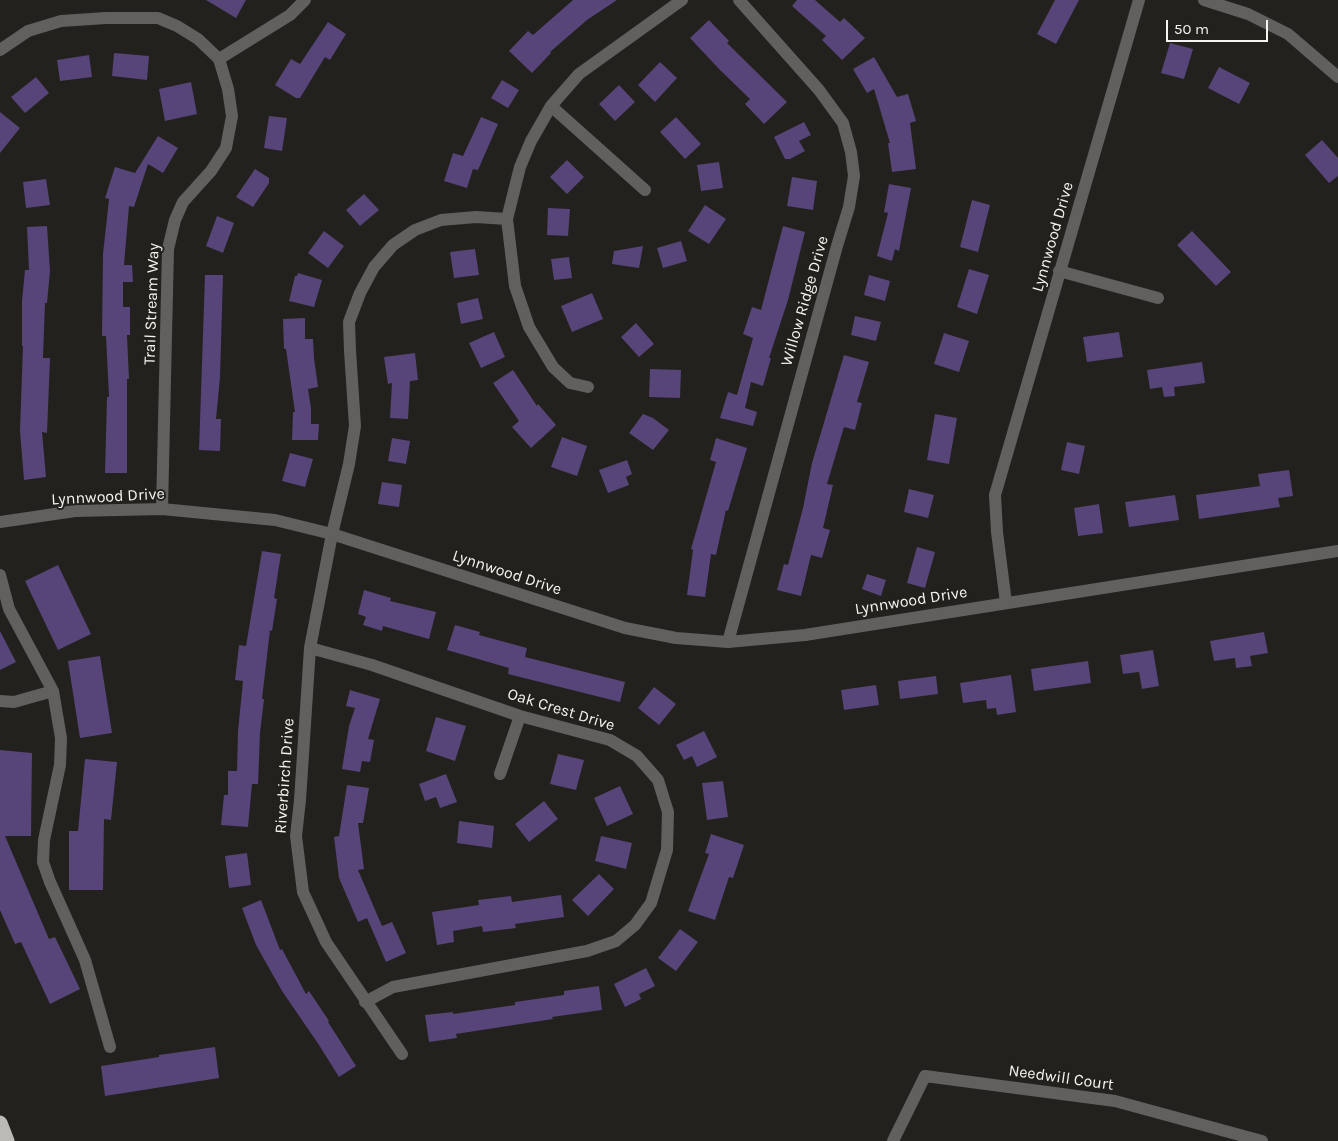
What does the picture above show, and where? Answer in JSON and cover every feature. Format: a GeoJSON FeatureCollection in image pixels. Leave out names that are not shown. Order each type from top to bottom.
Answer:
{"type":"FeatureCollection","features":[{"type":"Feature","properties":{"kind":"highway"},"geometry":{"type":"LineString","coordinates":[[0,1124],[6,1141]]}},
{"type":"Feature","properties":{"kind":"street"},"geometry":{"type":"LineString","coordinates":[[219,59],[290,15],[305,0]]}},
{"type":"Feature","properties":{"kind":"street"},"geometry":{"type":"LineString","coordinates":[[588,388],[570,383],[553,367],[529,327],[514,286],[507,219],[520,168],[527,150],[551,106],[580,74],[682,0]]}},
{"type":"Feature","properties":{"kind":"street","name":"Willow Ridge Drive"},"geometry":{"type":"LineString","coordinates":[[728,642],[837,246],[850,207],[854,176],[851,152],[843,123],[819,90],[739,0]]}},
{"type":"Feature","properties":{"kind":"street","name":"Lynnwood Drive"},"geometry":{"type":"LineString","coordinates":[[1006,603],[997,532],[995,495],[1139,0]]}},
{"type":"Feature","properties":{"kind":"street"},"geometry":{"type":"LineString","coordinates":[[1204,0],[1248,14],[1288,34],[1338,77]]}},
{"type":"Feature","properties":{"kind":"street","name":"Trail Stream Way"},"geometry":{"type":"LineString","coordinates":[[0,50],[28,31],[61,21],[106,18],[158,18],[177,26],[198,39],[219,59],[228,89],[232,116],[226,148],[211,171],[183,202],[174,220],[168,249],[162,509]]}},
{"type":"Feature","properties":{"kind":"street"},"geometry":{"type":"LineString","coordinates":[[551,106],[645,190]]}},
{"type":"Feature","properties":{"kind":"street","name":"Riverbirch Drive"},"geometry":{"type":"LineString","coordinates":[[402,1054],[326,942],[303,892],[296,836],[310,648],[332,534],[349,464],[355,426],[349,322],[360,293],[374,267],[393,245],[416,230],[441,220],[476,217],[507,219]]}},
{"type":"Feature","properties":{"kind":"street"},"geometry":{"type":"LineString","coordinates":[[1059,272],[1158,298]]}},
{"type":"Feature","properties":{"kind":"street","name":"Lynnwood Drive"},"geometry":{"type":"LineString","coordinates":[[0,522],[75,511],[162,509],[275,520],[332,534],[625,628],[676,638],[728,642],[805,635],[1338,551]]}},
{"type":"Feature","properties":{"kind":"street"},"geometry":{"type":"LineString","coordinates":[[0,575],[9,609],[53,691],[61,738],[60,765],[44,840],[43,862],[85,960],[110,1047]]}},
{"type":"Feature","properties":{"kind":"street","name":"Oak Crest Drive"},"geometry":{"type":"LineString","coordinates":[[310,648],[372,665],[520,716],[610,740],[637,756],[658,780],[668,812],[667,850],[651,903],[635,925],[616,941],[587,951],[393,988],[365,1002]]}},
{"type":"Feature","properties":{"kind":"street"},"geometry":{"type":"LineString","coordinates":[[0,701],[14,702],[53,691]]}},
{"type":"Feature","properties":{"kind":"street"},"geometry":{"type":"LineString","coordinates":[[500,774],[520,716]]}},
{"type":"Feature","properties":{"kind":"street","name":"Needwill Court"},"geometry":{"type":"LineString","coordinates":[[893,1141],[925,1076],[1115,1101],[1262,1141]]}},
{"type":"Feature","properties":{"kind":"building"},"geometry":{"type":"Polygon","coordinates":[[[206,0],[246,0],[236,18],[206,0]]]}},
{"type":"Feature","properties":{"kind":"building"},"geometry":{"type":"Polygon","coordinates":[[[573,0],[617,0],[587,20],[550,52],[532,73],[509,51],[528,31],[533,35],[573,0]]]}},
{"type":"Feature","properties":{"kind":"building"},"geometry":{"type":"Polygon","coordinates":[[[797,0],[815,0],[840,22],[844,18],[865,38],[842,60],[822,40],[826,36],[792,6],[797,0]]]}},
{"type":"Feature","properties":{"kind":"building"},"geometry":{"type":"Polygon","coordinates":[[[1055,0],[1079,0],[1056,44],[1037,34],[1055,0]]]}},
{"type":"Feature","properties":{"kind":"building"},"geometry":{"type":"Polygon","coordinates":[[[709,20],[729,41],[727,43],[787,102],[764,124],[745,104],[750,99],[690,38],[709,20]]]}},
{"type":"Feature","properties":{"kind":"building"},"geometry":{"type":"Polygon","coordinates":[[[328,22],[346,34],[330,60],[325,57],[300,98],[296,98],[275,85],[291,59],[300,64],[328,22]]]}},
{"type":"Feature","properties":{"kind":"building"},"geometry":{"type":"Polygon","coordinates":[[[1170,43],[1193,49],[1184,79],[1161,73],[1170,43]]]}},
{"type":"Feature","properties":{"kind":"building"},"geometry":{"type":"Polygon","coordinates":[[[114,53],[149,56],[147,80],[112,76],[114,53]]]}},
{"type":"Feature","properties":{"kind":"building"},"geometry":{"type":"Polygon","coordinates":[[[89,55],[92,77],[60,81],[57,60],[89,55]]]}},
{"type":"Feature","properties":{"kind":"building"},"geometry":{"type":"Polygon","coordinates":[[[874,57],[897,97],[908,94],[916,121],[910,123],[916,169],[892,172],[888,143],[890,143],[874,89],[867,93],[853,69],[874,57]]]}},
{"type":"Feature","properties":{"kind":"building"},"geometry":{"type":"Polygon","coordinates":[[[660,62],[677,78],[655,102],[638,85],[660,62]]]}},
{"type":"Feature","properties":{"kind":"building"},"geometry":{"type":"Polygon","coordinates":[[[1219,67],[1250,83],[1239,104],[1208,88],[1219,67]]]}},
{"type":"Feature","properties":{"kind":"building"},"geometry":{"type":"Polygon","coordinates":[[[36,77],[49,93],[25,113],[11,97],[36,77]]]}},
{"type":"Feature","properties":{"kind":"building"},"geometry":{"type":"Polygon","coordinates":[[[502,80],[519,90],[508,108],[491,98],[502,80]]]}},
{"type":"Feature","properties":{"kind":"building"},"geometry":{"type":"Polygon","coordinates":[[[191,82],[197,114],[165,121],[159,89],[191,82]]]}},
{"type":"Feature","properties":{"kind":"building"},"geometry":{"type":"Polygon","coordinates":[[[619,85],[635,102],[615,121],[599,104],[619,85]]]}},
{"type":"Feature","properties":{"kind":"building"},"geometry":{"type":"Polygon","coordinates":[[[0,112],[20,128],[0,153],[0,112]]]}},
{"type":"Feature","properties":{"kind":"building"},"geometry":{"type":"Polygon","coordinates":[[[269,116],[287,118],[282,151],[264,148],[269,116]]]}},
{"type":"Feature","properties":{"kind":"building"},"geometry":{"type":"Polygon","coordinates":[[[481,117],[498,124],[478,170],[473,169],[467,188],[444,181],[453,153],[463,156],[481,117]]]}},
{"type":"Feature","properties":{"kind":"building"},"geometry":{"type":"Polygon","coordinates":[[[676,117],[701,144],[685,159],[660,132],[676,117]]]}},
{"type":"Feature","properties":{"kind":"building"},"geometry":{"type":"Polygon","coordinates":[[[804,122],[811,135],[799,141],[805,151],[790,159],[785,159],[774,137],[804,122]]]}},
{"type":"Feature","properties":{"kind":"building"},"geometry":{"type":"Polygon","coordinates":[[[158,136],[178,148],[163,173],[148,164],[134,207],[129,206],[124,265],[132,265],[133,282],[123,282],[123,307],[130,307],[130,335],[127,335],[129,379],[127,379],[127,473],[105,473],[107,397],[109,397],[106,336],[102,336],[103,254],[109,199],[105,198],[115,167],[135,173],[158,136]]]}},
{"type":"Feature","properties":{"kind":"building"},"geometry":{"type":"Polygon","coordinates":[[[1322,140],[1338,158],[1338,176],[1329,183],[1305,155],[1322,140]]]}},
{"type":"Feature","properties":{"kind":"building"},"geometry":{"type":"Polygon","coordinates":[[[567,160],[584,177],[567,194],[550,177],[567,160]]]}},
{"type":"Feature","properties":{"kind":"building"},"geometry":{"type":"Polygon","coordinates":[[[719,162],[723,188],[701,191],[697,165],[719,162]]]}},
{"type":"Feature","properties":{"kind":"building"},"geometry":{"type":"Polygon","coordinates":[[[255,169],[269,178],[269,183],[253,207],[236,197],[255,169]]]}},
{"type":"Feature","properties":{"kind":"building"},"geometry":{"type":"Polygon","coordinates":[[[792,177],[817,181],[813,210],[787,206],[792,177]]]}},
{"type":"Feature","properties":{"kind":"building"},"geometry":{"type":"Polygon","coordinates":[[[46,179],[50,205],[26,208],[23,182],[46,179]]]}},
{"type":"Feature","properties":{"kind":"building"},"geometry":{"type":"Polygon","coordinates":[[[889,184],[911,188],[899,251],[895,249],[892,261],[877,256],[888,213],[884,212],[889,184]]]}},
{"type":"Feature","properties":{"kind":"building"},"geometry":{"type":"Polygon","coordinates":[[[364,194],[379,210],[360,226],[346,210],[364,194]]]}},
{"type":"Feature","properties":{"kind":"building"},"geometry":{"type":"Polygon","coordinates":[[[972,200],[990,205],[978,252],[960,247],[972,200]]]}},
{"type":"Feature","properties":{"kind":"building"},"geometry":{"type":"Polygon","coordinates":[[[705,205],[726,219],[709,244],[688,231],[705,205]]]}},
{"type":"Feature","properties":{"kind":"building"},"geometry":{"type":"Polygon","coordinates":[[[548,208],[570,209],[568,236],[547,235],[548,208]]]}},
{"type":"Feature","properties":{"kind":"building"},"geometry":{"type":"Polygon","coordinates":[[[217,216],[234,223],[223,253],[206,246],[217,216]]]}},
{"type":"Feature","properties":{"kind":"building"},"geometry":{"type":"Polygon","coordinates":[[[47,226],[50,271],[47,303],[45,303],[43,358],[50,358],[47,433],[42,432],[46,477],[24,480],[20,431],[23,346],[22,301],[25,270],[29,270],[27,227],[47,226]]]}},
{"type":"Feature","properties":{"kind":"building"},"geometry":{"type":"Polygon","coordinates":[[[783,226],[805,232],[788,300],[769,358],[771,358],[763,386],[751,382],[745,408],[757,412],[753,426],[720,418],[728,392],[737,395],[753,338],[743,334],[752,307],[761,310],[783,226]]]}},
{"type":"Feature","properties":{"kind":"building"},"geometry":{"type":"Polygon","coordinates":[[[324,231],[344,246],[328,268],[308,253],[324,231]]]}},
{"type":"Feature","properties":{"kind":"building"},"geometry":{"type":"Polygon","coordinates":[[[1192,231],[1231,272],[1216,286],[1177,245],[1192,231]]]}},
{"type":"Feature","properties":{"kind":"building"},"geometry":{"type":"Polygon","coordinates":[[[681,241],[687,261],[663,268],[657,248],[681,241]]]}},
{"type":"Feature","properties":{"kind":"building"},"geometry":{"type":"Polygon","coordinates":[[[643,246],[639,268],[612,264],[614,251],[643,246]]]}},
{"type":"Feature","properties":{"kind":"building"},"geometry":{"type":"Polygon","coordinates":[[[475,249],[479,275],[454,278],[450,252],[475,249]]]}},
{"type":"Feature","properties":{"kind":"building"},"geometry":{"type":"Polygon","coordinates":[[[569,257],[572,278],[554,280],[551,259],[569,257]]]}},
{"type":"Feature","properties":{"kind":"building"},"geometry":{"type":"Polygon","coordinates":[[[969,269],[989,275],[977,314],[957,307],[969,269]]]}},
{"type":"Feature","properties":{"kind":"building"},"geometry":{"type":"Polygon","coordinates":[[[298,273],[322,280],[314,307],[289,301],[295,276],[298,273]]]}},
{"type":"Feature","properties":{"kind":"building"},"geometry":{"type":"Polygon","coordinates":[[[205,275],[223,275],[220,377],[216,419],[221,419],[220,451],[199,450],[205,275]]]}},
{"type":"Feature","properties":{"kind":"building"},"geometry":{"type":"Polygon","coordinates":[[[869,275],[890,281],[885,301],[864,295],[869,275]]]}},
{"type":"Feature","properties":{"kind":"building"},"geometry":{"type":"Polygon","coordinates":[[[592,293],[603,319],[572,332],[561,306],[592,293]]]}},
{"type":"Feature","properties":{"kind":"building"},"geometry":{"type":"Polygon","coordinates":[[[478,298],[483,319],[461,324],[457,303],[478,298]]]}},
{"type":"Feature","properties":{"kind":"building"},"geometry":{"type":"Polygon","coordinates":[[[855,316],[881,322],[876,341],[851,335],[855,316]]]}},
{"type":"Feature","properties":{"kind":"building"},"geometry":{"type":"Polygon","coordinates":[[[305,318],[305,339],[313,339],[318,387],[308,389],[311,424],[319,424],[318,440],[292,440],[293,412],[295,412],[286,349],[284,349],[283,319],[305,318]]]}},
{"type":"Feature","properties":{"kind":"building"},"geometry":{"type":"Polygon","coordinates":[[[636,323],[654,344],[639,357],[621,337],[636,323]]]}},
{"type":"Feature","properties":{"kind":"building"},"geometry":{"type":"Polygon","coordinates":[[[494,332],[505,357],[481,368],[469,343],[494,332]]]}},
{"type":"Feature","properties":{"kind":"building"},"geometry":{"type":"Polygon","coordinates":[[[1119,332],[1123,357],[1087,362],[1083,337],[1119,332]]]}},
{"type":"Feature","properties":{"kind":"building"},"geometry":{"type":"Polygon","coordinates":[[[944,333],[969,341],[959,372],[934,364],[944,333]]]}},
{"type":"Feature","properties":{"kind":"building"},"geometry":{"type":"Polygon","coordinates":[[[415,353],[418,380],[410,381],[408,419],[390,418],[392,383],[388,384],[384,357],[415,353]]]}},
{"type":"Feature","properties":{"kind":"building"},"geometry":{"type":"Polygon","coordinates":[[[844,355],[869,362],[857,402],[862,403],[855,430],[844,427],[827,484],[833,485],[823,528],[830,530],[822,558],[811,555],[801,596],[777,590],[784,564],[788,565],[803,508],[812,463],[844,355]]]}},
{"type":"Feature","properties":{"kind":"building"},"geometry":{"type":"Polygon","coordinates":[[[1202,362],[1205,383],[1174,387],[1175,396],[1164,397],[1162,387],[1150,389],[1147,370],[1202,362]]]}},
{"type":"Feature","properties":{"kind":"building"},"geometry":{"type":"Polygon","coordinates":[[[650,369],[681,370],[680,398],[649,397],[650,369]]]}},
{"type":"Feature","properties":{"kind":"building"},"geometry":{"type":"Polygon","coordinates":[[[513,370],[537,406],[538,404],[556,425],[531,448],[512,427],[519,421],[493,383],[513,370]]]}},
{"type":"Feature","properties":{"kind":"building"},"geometry":{"type":"Polygon","coordinates":[[[643,414],[653,418],[669,430],[653,450],[629,433],[643,414]]]}},
{"type":"Feature","properties":{"kind":"building"},"geometry":{"type":"Polygon","coordinates":[[[935,414],[957,418],[949,464],[927,460],[935,414]]]}},
{"type":"Feature","properties":{"kind":"building"},"geometry":{"type":"Polygon","coordinates":[[[562,437],[587,446],[577,476],[551,467],[562,437]]]}},
{"type":"Feature","properties":{"kind":"building"},"geometry":{"type":"Polygon","coordinates":[[[392,438],[410,441],[406,464],[388,461],[392,438]]]}},
{"type":"Feature","properties":{"kind":"building"},"geometry":{"type":"Polygon","coordinates":[[[716,438],[747,448],[728,511],[726,510],[716,555],[711,554],[705,597],[687,595],[693,550],[691,549],[716,462],[710,460],[716,438]]]}},
{"type":"Feature","properties":{"kind":"building"},"geometry":{"type":"Polygon","coordinates":[[[1067,442],[1085,446],[1079,474],[1061,470],[1067,442]]]}},
{"type":"Feature","properties":{"kind":"building"},"geometry":{"type":"Polygon","coordinates":[[[290,453],[313,459],[305,487],[282,481],[290,453]]]}},
{"type":"Feature","properties":{"kind":"building"},"geometry":{"type":"Polygon","coordinates":[[[627,460],[632,474],[626,477],[629,485],[608,493],[599,470],[627,460]]]}},
{"type":"Feature","properties":{"kind":"building"},"geometry":{"type":"Polygon","coordinates":[[[1289,470],[1293,496],[1278,498],[1280,507],[1199,519],[1196,495],[1260,486],[1258,474],[1289,470]]]}},
{"type":"Feature","properties":{"kind":"building"},"geometry":{"type":"Polygon","coordinates":[[[382,482],[402,485],[399,507],[378,504],[382,482]]]}},
{"type":"Feature","properties":{"kind":"building"},"geometry":{"type":"Polygon","coordinates":[[[909,489],[934,495],[928,518],[904,512],[909,489]]]}},
{"type":"Feature","properties":{"kind":"building"},"geometry":{"type":"Polygon","coordinates":[[[1175,495],[1179,520],[1129,527],[1125,502],[1175,495]]]}},
{"type":"Feature","properties":{"kind":"building"},"geometry":{"type":"Polygon","coordinates":[[[1099,504],[1103,533],[1078,536],[1074,508],[1099,504]]]}},
{"type":"Feature","properties":{"kind":"building"},"geometry":{"type":"Polygon","coordinates":[[[917,547],[935,552],[925,588],[907,583],[917,547]]]}},
{"type":"Feature","properties":{"kind":"building"},"geometry":{"type":"Polygon","coordinates":[[[262,551],[281,554],[274,598],[277,599],[272,631],[270,630],[262,699],[264,699],[260,733],[258,784],[252,784],[248,827],[221,825],[224,795],[228,795],[228,771],[237,771],[238,731],[243,681],[235,680],[239,645],[246,646],[262,551]]]}},
{"type":"Feature","properties":{"kind":"building"},"geometry":{"type":"Polygon","coordinates":[[[58,565],[91,634],[58,650],[25,581],[58,565]]]}},
{"type":"Feature","properties":{"kind":"building"},"geometry":{"type":"Polygon","coordinates":[[[867,574],[886,580],[881,596],[862,589],[867,574]]]}},
{"type":"Feature","properties":{"kind":"building"},"geometry":{"type":"Polygon","coordinates":[[[364,590],[391,598],[390,601],[436,612],[429,639],[383,626],[382,631],[363,625],[366,617],[358,614],[364,590]]]}},
{"type":"Feature","properties":{"kind":"building"},"geometry":{"type":"Polygon","coordinates":[[[455,625],[480,632],[479,635],[527,648],[525,657],[625,682],[620,702],[508,674],[509,668],[447,650],[455,625]]]}},
{"type":"Feature","properties":{"kind":"building"},"geometry":{"type":"Polygon","coordinates":[[[0,631],[16,662],[0,670],[0,631]]]}},
{"type":"Feature","properties":{"kind":"building"},"geometry":{"type":"Polygon","coordinates":[[[1264,632],[1268,653],[1250,656],[1252,666],[1236,668],[1235,658],[1214,661],[1210,641],[1264,632]]]}},
{"type":"Feature","properties":{"kind":"building"},"geometry":{"type":"Polygon","coordinates":[[[1153,650],[1159,686],[1142,689],[1139,672],[1123,674],[1120,655],[1153,650]]]}},
{"type":"Feature","properties":{"kind":"building"},"geometry":{"type":"Polygon","coordinates":[[[100,656],[112,733],[80,738],[68,661],[100,656]]]}},
{"type":"Feature","properties":{"kind":"building"},"geometry":{"type":"Polygon","coordinates":[[[1088,661],[1091,683],[1034,691],[1031,669],[1088,661]]]}},
{"type":"Feature","properties":{"kind":"building"},"geometry":{"type":"Polygon","coordinates":[[[1011,675],[1016,712],[997,715],[996,708],[987,709],[986,700],[963,703],[960,683],[1011,675]]]}},
{"type":"Feature","properties":{"kind":"building"},"geometry":{"type":"Polygon","coordinates":[[[936,676],[938,694],[900,699],[898,681],[936,676]]]}},
{"type":"Feature","properties":{"kind":"building"},"geometry":{"type":"Polygon","coordinates":[[[876,685],[879,705],[844,710],[841,690],[876,685]]]}},
{"type":"Feature","properties":{"kind":"building"},"geometry":{"type":"Polygon","coordinates":[[[654,687],[676,704],[659,725],[638,708],[654,687]]]}},
{"type":"Feature","properties":{"kind":"building"},"geometry":{"type":"Polygon","coordinates":[[[350,690],[380,699],[368,739],[374,740],[370,762],[362,761],[360,772],[342,769],[349,726],[355,708],[346,706],[350,690]]]}},
{"type":"Feature","properties":{"kind":"building"},"geometry":{"type":"Polygon","coordinates":[[[436,717],[466,726],[455,761],[426,751],[436,717]]]}},
{"type":"Feature","properties":{"kind":"building"},"geometry":{"type":"Polygon","coordinates":[[[704,731],[717,757],[697,767],[692,756],[684,760],[676,745],[704,731]]]}},
{"type":"Feature","properties":{"kind":"building"},"geometry":{"type":"Polygon","coordinates":[[[0,750],[32,753],[31,836],[5,836],[49,939],[55,937],[80,989],[50,1004],[21,942],[15,944],[0,910],[0,750]]]}},
{"type":"Feature","properties":{"kind":"building"},"geometry":{"type":"Polygon","coordinates":[[[558,754],[584,760],[576,790],[550,784],[558,754]]]}},
{"type":"Feature","properties":{"kind":"building"},"geometry":{"type":"Polygon","coordinates":[[[85,759],[117,762],[111,820],[104,819],[103,890],[69,890],[69,831],[78,831],[85,759]]]}},
{"type":"Feature","properties":{"kind":"building"},"geometry":{"type":"Polygon","coordinates":[[[446,774],[457,802],[440,808],[436,797],[425,801],[419,784],[446,774]]]}},
{"type":"Feature","properties":{"kind":"building"},"geometry":{"type":"Polygon","coordinates":[[[723,781],[728,817],[707,820],[702,783],[723,781]]]}},
{"type":"Feature","properties":{"kind":"building"},"geometry":{"type":"Polygon","coordinates":[[[347,785],[369,788],[363,823],[358,823],[364,869],[358,870],[382,926],[392,922],[406,953],[386,962],[367,918],[358,922],[339,878],[334,837],[339,836],[347,785]]]}},
{"type":"Feature","properties":{"kind":"building"},"geometry":{"type":"Polygon","coordinates":[[[620,786],[633,814],[607,826],[594,798],[620,786]]]}},
{"type":"Feature","properties":{"kind":"building"},"geometry":{"type":"Polygon","coordinates":[[[544,801],[558,819],[529,842],[515,824],[544,801]]]}},
{"type":"Feature","properties":{"kind":"building"},"geometry":{"type":"Polygon","coordinates":[[[459,821],[494,826],[492,848],[457,843],[459,821]]]}},
{"type":"Feature","properties":{"kind":"building"},"geometry":{"type":"Polygon","coordinates":[[[711,834],[744,845],[733,878],[729,877],[715,920],[688,911],[709,854],[705,853],[711,834]]]}},
{"type":"Feature","properties":{"kind":"building"},"geometry":{"type":"Polygon","coordinates":[[[601,836],[632,843],[626,869],[595,861],[601,836]]]}},
{"type":"Feature","properties":{"kind":"building"},"geometry":{"type":"Polygon","coordinates":[[[247,853],[251,885],[229,888],[225,856],[247,853]]]}},
{"type":"Feature","properties":{"kind":"building"},"geometry":{"type":"Polygon","coordinates":[[[599,874],[614,889],[588,916],[572,900],[599,874]]]}},
{"type":"Feature","properties":{"kind":"building"},"geometry":{"type":"Polygon","coordinates":[[[561,895],[564,917],[515,924],[516,928],[483,932],[482,926],[453,931],[454,942],[437,945],[432,912],[479,905],[478,900],[511,896],[512,902],[561,895]]]}},
{"type":"Feature","properties":{"kind":"building"},"geometry":{"type":"Polygon","coordinates":[[[261,900],[280,950],[282,949],[306,994],[309,991],[356,1066],[339,1077],[282,991],[256,945],[242,908],[261,900]]]}},
{"type":"Feature","properties":{"kind":"building"},"geometry":{"type":"Polygon","coordinates":[[[680,929],[698,942],[676,971],[658,958],[680,929]]]}},
{"type":"Feature","properties":{"kind":"building"},"geometry":{"type":"Polygon","coordinates":[[[646,968],[655,986],[639,994],[641,999],[625,1007],[614,984],[646,968]]]}},
{"type":"Feature","properties":{"kind":"building"},"geometry":{"type":"Polygon","coordinates":[[[599,986],[602,1010],[456,1034],[457,1038],[429,1042],[425,1015],[453,1012],[453,1014],[515,1005],[515,1002],[564,995],[564,991],[599,986]]]}},
{"type":"Feature","properties":{"kind":"building"},"geometry":{"type":"Polygon","coordinates":[[[215,1047],[219,1078],[105,1096],[101,1066],[215,1047]]]}}]}
